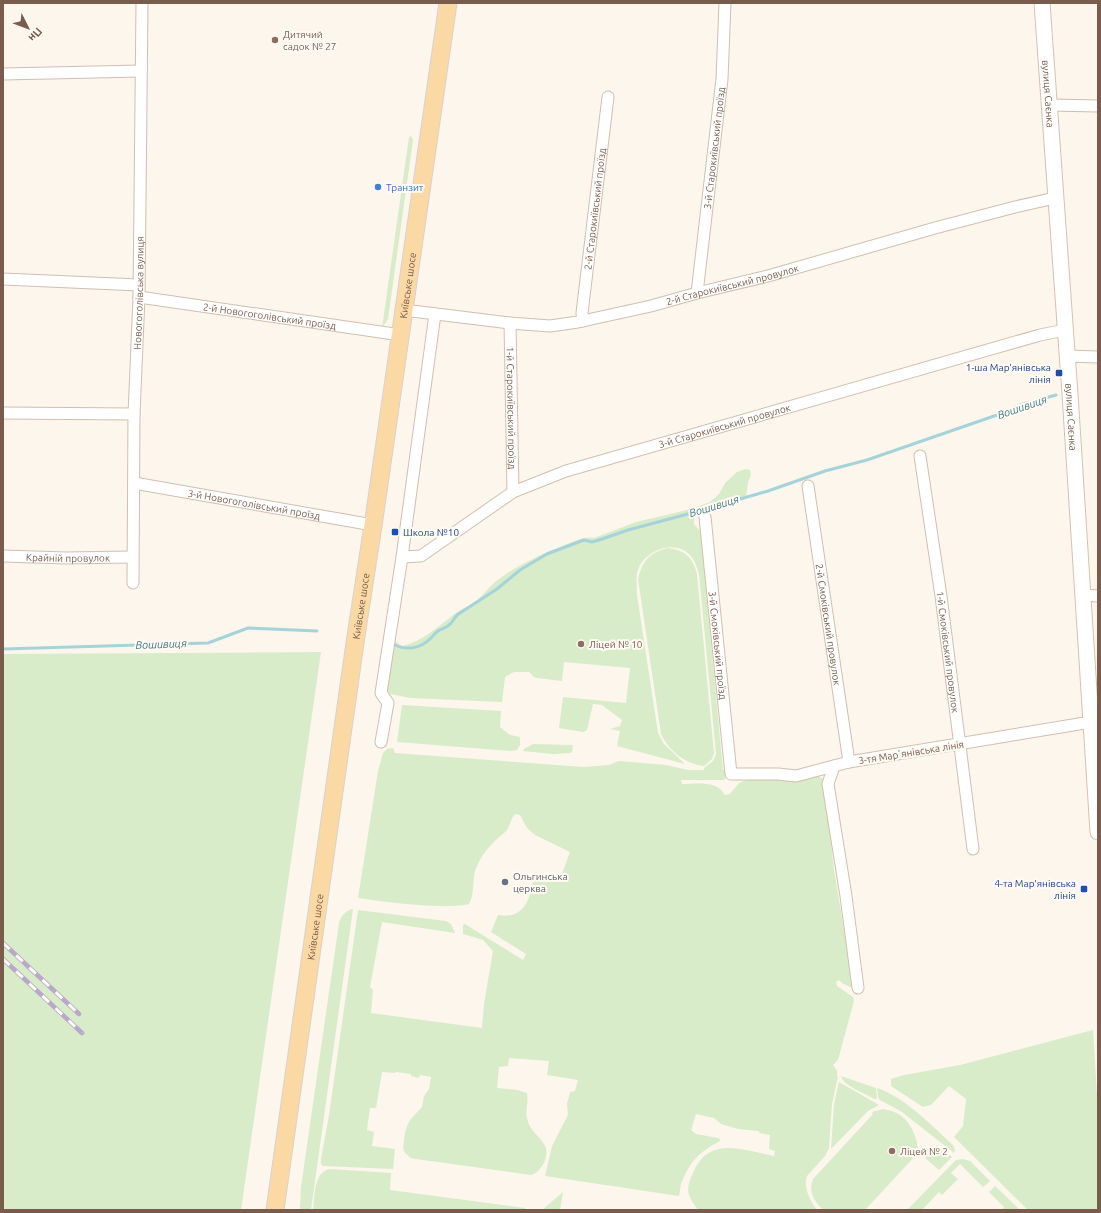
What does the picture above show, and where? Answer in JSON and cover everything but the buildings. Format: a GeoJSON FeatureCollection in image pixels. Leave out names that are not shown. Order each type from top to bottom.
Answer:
{"type":"FeatureCollection","features":[{"type":"Feature","properties":{"kind":"main road","name":"Київське шосе"},"geometry":{"type":"LineString","coordinates":[[276,1210],[356,636],[401,335],[448,3]]}},
{"type":"Feature","properties":{"kind":"street","name":"Новогоголівська вулиця"},"geometry":{"type":"LineString","coordinates":[[133,583],[134,414],[139,298],[142,3]]}},
{"type":"Feature","properties":{"kind":"street","name":"3-й Старокиївський проїзд"},"geometry":{"type":"LineString","coordinates":[[697,293],[722,79],[725,3]]}},
{"type":"Feature","properties":{"kind":"street","name":"вулиця Саєнка"},"geometry":{"type":"LineString","coordinates":[[1042,3],[1098,832]]}},
{"type":"Feature","properties":{"kind":"street"},"geometry":{"type":"LineString","coordinates":[[3,74],[141,71]]}},
{"type":"Feature","properties":{"kind":"street","name":"2-й Старокиївський проїзд"},"geometry":{"type":"LineString","coordinates":[[584,321],[582,313],[608,97]]}},
{"type":"Feature","properties":{"kind":"street"},"geometry":{"type":"LineString","coordinates":[[1050,105],[1098,106]]}},
{"type":"Feature","properties":{"kind":"street","name":"2-й Старокиївський провулок"},"geometry":{"type":"LineString","coordinates":[[404,310],[510,323],[550,326],[584,321],[651,306],[768,276],[1008,209],[1055,198]]}},
{"type":"Feature","properties":{"kind":"street"},"geometry":{"type":"LineString","coordinates":[[3,280],[139,285]]}},
{"type":"Feature","properties":{"kind":"street","name":"2-й Новогоголівський проїзд"},"geometry":{"type":"LineString","coordinates":[[139,298],[401,335]]}},
{"type":"Feature","properties":{"kind":"street"},"geometry":{"type":"LineString","coordinates":[[381,742],[388,703],[381,693],[402,557],[435,314]]}},
{"type":"Feature","properties":{"kind":"street","name":"1-й Старокиївський проїзд"},"geometry":{"type":"LineString","coordinates":[[510,323],[513,492]]}},
{"type":"Feature","properties":{"kind":"street","name":"3-й Старокиївський провулок"},"geometry":{"type":"LineString","coordinates":[[402,557],[421,556],[513,492],[566,470],[1040,335],[1065,330]]}},
{"type":"Feature","properties":{"kind":"street"},"geometry":{"type":"LineString","coordinates":[[1067,356],[1098,357]]}},
{"type":"Feature","properties":{"kind":"street"},"geometry":{"type":"LineString","coordinates":[[3,413],[134,414]]}},
{"type":"Feature","properties":{"kind":"street","name":"1-й Смоківський провулок"},"geometry":{"type":"LineString","coordinates":[[920,456],[941,596],[973,850]]}},
{"type":"Feature","properties":{"kind":"street","name":"3-й Новогоголівський проїзд"},"geometry":{"type":"LineString","coordinates":[[134,483],[373,525]]}},
{"type":"Feature","properties":{"kind":"street","name":"2-й Смоківський провулок"},"geometry":{"type":"LineString","coordinates":[[808,486],[849,762]]}},
{"type":"Feature","properties":{"kind":"street","name":"3-й Смоківський проїзд"},"geometry":{"type":"LineString","coordinates":[[705,517],[731,774]]}},
{"type":"Feature","properties":{"kind":"street","name":"Крайній провулок"},"geometry":{"type":"LineString","coordinates":[[3,556],[66,558],[132,557]]}},
{"type":"Feature","properties":{"kind":"street"},"geometry":{"type":"LineString","coordinates":[[1083,595],[1098,596]]}},
{"type":"Feature","properties":{"kind":"street","name":"3-тя Марʼянівська лінія"},"geometry":{"type":"LineString","coordinates":[[731,774],[778,774],[796,776],[849,762],[1091,722]]}},
{"type":"Feature","properties":{"kind":"street"},"geometry":{"type":"LineString","coordinates":[[834,766],[828,784],[828,790],[846,896],[858,988]]}},
{"type":"Feature","properties":{"kind":"green space"},"geometry":{"type":"Polygon","coordinates":[[[411,136],[413,140],[388,319],[382,328],[409,137],[411,136]]]}},
{"type":"Feature","properties":{"kind":"green space"},"geometry":{"type":"Polygon","coordinates":[[[746,469],[750,470],[751,475],[748,482],[746,498],[713,509],[694,519],[694,524],[700,531],[702,547],[723,770],[727,770],[728,773],[724,780],[681,780],[682,784],[712,785],[721,790],[725,795],[730,794],[739,783],[749,779],[816,776],[822,778],[824,781],[834,870],[853,983],[850,987],[839,980],[836,982],[837,986],[853,997],[854,1001],[838,1060],[833,1065],[838,1076],[832,1104],[829,1148],[825,1156],[807,1176],[806,1180],[808,1194],[817,1210],[698,1210],[689,1196],[688,1188],[693,1173],[700,1161],[708,1153],[717,1149],[728,1148],[774,1156],[775,1151],[769,1149],[770,1135],[760,1133],[758,1131],[738,1129],[721,1124],[714,1118],[696,1114],[691,1130],[696,1134],[718,1138],[720,1141],[706,1149],[692,1163],[681,1184],[679,1196],[545,1176],[552,1146],[568,1115],[567,1104],[570,1092],[575,1091],[578,1080],[547,1075],[549,1061],[509,1058],[508,1066],[499,1067],[497,1088],[517,1090],[527,1093],[528,1123],[546,1148],[546,1157],[542,1167],[531,1175],[411,1158],[405,1153],[403,1148],[405,1132],[410,1120],[422,1107],[424,1096],[429,1089],[431,1077],[420,1075],[419,1078],[411,1076],[411,1074],[396,1072],[382,1072],[376,1108],[370,1108],[367,1130],[374,1132],[372,1146],[395,1149],[393,1169],[323,1166],[321,1164],[321,1159],[329,1115],[358,910],[446,921],[451,924],[455,933],[382,922],[370,987],[373,990],[371,1013],[482,1028],[484,1004],[493,951],[483,940],[463,934],[463,925],[465,924],[523,960],[526,954],[491,932],[498,915],[508,916],[516,914],[522,910],[529,897],[535,872],[559,882],[570,852],[535,835],[527,828],[520,815],[515,814],[507,830],[491,845],[479,861],[474,875],[472,896],[469,904],[433,906],[358,898],[378,771],[383,753],[387,749],[393,748],[395,753],[583,767],[609,765],[619,761],[666,765],[688,770],[704,770],[704,768],[713,761],[716,754],[699,574],[693,559],[680,549],[673,547],[664,548],[649,555],[643,560],[639,567],[636,581],[658,733],[664,744],[685,764],[617,746],[620,731],[610,729],[620,726],[622,720],[602,705],[593,704],[587,730],[583,732],[559,728],[563,697],[626,703],[630,668],[564,662],[562,681],[537,678],[529,672],[514,672],[505,677],[502,702],[410,698],[386,693],[395,641],[402,646],[424,637],[456,613],[477,600],[492,584],[502,577],[545,553],[578,540],[594,538],[636,522],[687,510],[710,502],[719,494],[725,483],[737,472],[746,469]]]}},
{"type":"Feature","properties":{"kind":"green space"},"geometry":{"type":"Polygon","coordinates":[[[668,548],[687,555],[693,563],[697,574],[714,753],[712,759],[704,766],[690,763],[678,756],[668,746],[661,734],[638,579],[642,567],[648,558],[656,552],[668,548]]]}},
{"type":"Feature","properties":{"kind":"green space"},"geometry":{"type":"Polygon","coordinates":[[[321,652],[241,1210],[3,1210],[3,654],[321,652]]]}},
{"type":"Feature","properties":{"kind":"green space"},"geometry":{"type":"Polygon","coordinates":[[[402,705],[501,711],[500,727],[510,735],[520,737],[520,745],[517,750],[511,751],[397,742],[402,705]]]}},
{"type":"Feature","properties":{"kind":"green space"},"geometry":{"type":"Polygon","coordinates":[[[533,744],[573,746],[572,752],[570,753],[553,754],[523,751],[533,744]]]}},
{"type":"Feature","properties":{"kind":"green space"},"geometry":{"type":"Polygon","coordinates":[[[353,909],[311,1210],[301,1210],[301,1187],[339,923],[344,914],[353,909]]]}},
{"type":"Feature","properties":{"kind":"green space"},"geometry":{"type":"Polygon","coordinates":[[[1093,1030],[1098,1111],[1098,1210],[1028,1210],[954,1137],[963,1126],[966,1099],[949,1086],[931,1105],[923,1107],[891,1086],[891,1079],[904,1075],[960,1065],[1093,1030]]]}},
{"type":"Feature","properties":{"kind":"green space"},"geometry":{"type":"Polygon","coordinates":[[[841,1076],[876,1088],[877,1099],[874,1099],[850,1086],[841,1076]]]}},
{"type":"Feature","properties":{"kind":"green space"},"geometry":{"type":"Polygon","coordinates":[[[839,1082],[879,1105],[868,1111],[831,1149],[834,1104],[839,1082]]]}},
{"type":"Feature","properties":{"kind":"green space"},"geometry":{"type":"Polygon","coordinates":[[[877,1088],[898,1098],[918,1113],[953,1145],[955,1150],[954,1153],[902,1112],[880,1100],[878,1097],[877,1088]]]}},
{"type":"Feature","properties":{"kind":"green space"},"geometry":{"type":"Polygon","coordinates":[[[883,1109],[895,1112],[908,1122],[916,1139],[918,1148],[917,1154],[865,1210],[823,1210],[813,1196],[811,1188],[813,1179],[873,1114],[872,1112],[883,1109]]]}},
{"type":"Feature","properties":{"kind":"green space"},"geometry":{"type":"Polygon","coordinates":[[[937,1145],[952,1157],[939,1170],[925,1158],[937,1145]]]}},
{"type":"Feature","properties":{"kind":"green space"},"geometry":{"type":"Polygon","coordinates":[[[963,1159],[970,1161],[990,1181],[983,1187],[960,1164],[951,1173],[958,1179],[942,1195],[939,1192],[922,1210],[907,1210],[956,1160],[963,1159]]]}},
{"type":"Feature","properties":{"kind":"green space"},"geometry":{"type":"Polygon","coordinates":[[[330,1169],[391,1173],[390,1190],[525,1208],[524,1210],[313,1210],[316,1186],[320,1175],[324,1171],[330,1169]]]}},
{"type":"Feature","properties":{"kind":"green space"},"geometry":{"type":"Polygon","coordinates":[[[995,1186],[1020,1210],[1001,1210],[1004,1207],[989,1192],[995,1186]]]}},
{"type":"Feature","properties":{"kind":"green space"},"geometry":{"type":"Polygon","coordinates":[[[563,1192],[560,1210],[542,1210],[563,1192]]]}},
{"type":"Feature","properties":{"kind":"waterway","name":"Вошивиця"},"geometry":{"type":"LineString","coordinates":[[393,644],[403,648],[413,648],[422,645],[438,631],[450,624],[457,615],[497,589],[520,570],[547,554],[584,540],[592,542],[628,530],[768,491],[825,471],[867,460],[997,415],[1020,405],[1056,395]]}},
{"type":"Feature","properties":{"kind":"waterway","name":"Вошивиця"},"geometry":{"type":"LineString","coordinates":[[3,649],[208,643],[248,628],[317,631]]}},
{"type":"Feature","properties":{"kind":"railway"},"geometry":{"type":"LineString","coordinates":[[3,943],[79,1014]]}},
{"type":"Feature","properties":{"kind":"railway"},"geometry":{"type":"LineString","coordinates":[[3,959],[82,1033]]}},
{"type":"Feature","properties":{"kind":"place","name":"Дитячий садок № 27"},"geometry":{"type":"Point","coordinates":[275,40]}},
{"type":"Feature","properties":{"kind":"place","name":"Транзит"},"geometry":{"type":"Point","coordinates":[378,187]}},
{"type":"Feature","properties":{"kind":"place","name":"1-ша Мар'янівська лінія"},"geometry":{"type":"Point","coordinates":[1059,373]}},
{"type":"Feature","properties":{"kind":"place","name":"Школа №10"},"geometry":{"type":"Point","coordinates":[395,532]}},
{"type":"Feature","properties":{"kind":"place","name":"Ліцей № 10"},"geometry":{"type":"Point","coordinates":[581,644]}},
{"type":"Feature","properties":{"kind":"place","name":"Ольгинська церква"},"geometry":{"type":"Point","coordinates":[505,882]}},
{"type":"Feature","properties":{"kind":"place","name":"4-та Мар'янівська лінія"},"geometry":{"type":"Point","coordinates":[1084,889]}},
{"type":"Feature","properties":{"kind":"place","name":"Ліцей № 2"},"geometry":{"type":"Point","coordinates":[892,1151]}}]}
